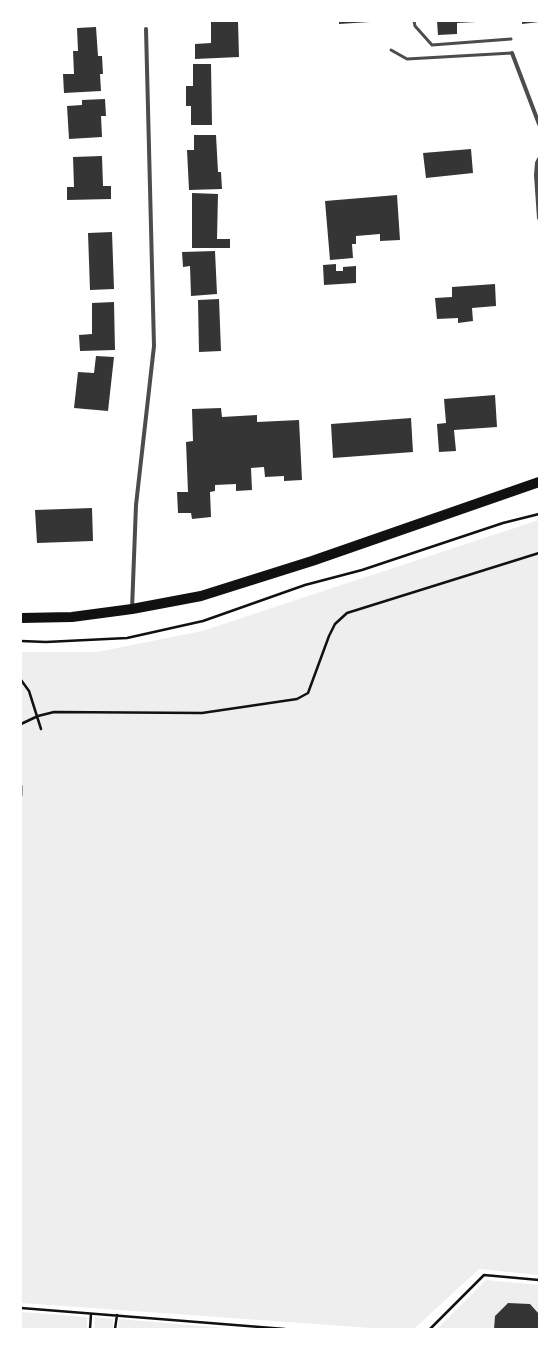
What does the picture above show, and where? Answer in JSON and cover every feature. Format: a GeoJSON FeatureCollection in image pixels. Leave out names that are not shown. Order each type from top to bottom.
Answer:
{"type":"FeatureCollection","features":[{"type":"Feature","properties":{"kind":"main road"},"geometry":{"type":"LineString","coordinates":[[21,618],[72,617],[132,609],[201,596],[312,561],[539,482]]}},
{"type":"Feature","properties":{"kind":"street"},"geometry":{"type":"LineString","coordinates":[[132,609],[136,505],[154,346],[146,29]]}},
{"type":"Feature","properties":{"kind":"street"},"geometry":{"type":"LineString","coordinates":[[512,53],[539,124]]}},
{"type":"Feature","properties":{"kind":"street"},"geometry":{"type":"LineString","coordinates":[[539,159],[537,163],[536,175],[539,218]]}},
{"type":"Feature","properties":{"kind":"lane"},"geometry":{"type":"LineString","coordinates":[[414,21],[415,26],[432,45],[512,40]]}},
{"type":"Feature","properties":{"kind":"lane"},"geometry":{"type":"LineString","coordinates":[[391,50],[407,59],[512,53]]}},
{"type":"Feature","properties":{"kind":"lane"},"geometry":{"type":"LineString","coordinates":[[21,786],[21,795]]}},
{"type":"Feature","properties":{"kind":"path"},"geometry":{"type":"LineString","coordinates":[[21,642],[127,638],[203,621],[305,585],[362,570],[503,524],[539,514]]}},
{"type":"Feature","properties":{"kind":"path"},"geometry":{"type":"LineString","coordinates":[[21,724],[38,716],[54,712],[202,713],[297,699],[308,693],[329,636],[335,624],[347,614],[539,553]]}},
{"type":"Feature","properties":{"kind":"path"},"geometry":{"type":"LineString","coordinates":[[21,680],[29,691],[41,729]]}},
{"type":"Feature","properties":{"kind":"path"},"geometry":{"type":"LineString","coordinates":[[430,1329],[484,1275],[539,1280]]}},
{"type":"Feature","properties":{"kind":"path"},"geometry":{"type":"LineString","coordinates":[[21,1308],[285,1329]]}},
{"type":"Feature","properties":{"kind":"path"},"geometry":{"type":"LineString","coordinates":[[90,1329],[91,1314]]}},
{"type":"Feature","properties":{"kind":"path"},"geometry":{"type":"LineString","coordinates":[[115,1329],[117,1315]]}},
{"type":"Feature","properties":{"kind":"shaded area"},"geometry":{"type":"Polygon","coordinates":[[[539,520],[539,1275],[479,1269],[414,1329],[385,1329],[21,1303],[21,652],[97,652],[202,631],[539,520]]]}},
{"type":"Feature","properties":{"kind":"shaded area"},"geometry":{"type":"Polygon","coordinates":[[[486,1280],[539,1285],[539,1314],[530,1304],[508,1303],[495,1316],[494,1329],[437,1329],[486,1280]]]}},
{"type":"Feature","properties":{"kind":"shaded area"},"geometry":{"type":"Polygon","coordinates":[[[21,1312],[87,1317],[87,1329],[24,1329],[21,1328],[21,1312]]]}},
{"type":"Feature","properties":{"kind":"shaded area"},"geometry":{"type":"Polygon","coordinates":[[[95,1317],[113,1319],[113,1329],[94,1329],[95,1317]]]}},
{"type":"Feature","properties":{"kind":"shaded area"},"geometry":{"type":"Polygon","coordinates":[[[119,1319],[235,1329],[118,1329],[119,1319]]]}},
{"type":"Feature","properties":{"kind":"building"},"geometry":{"type":"Polygon","coordinates":[[[211,21],[238,21],[239,57],[195,59],[195,44],[211,43],[211,21]]]}},
{"type":"Feature","properties":{"kind":"building"},"geometry":{"type":"Polygon","coordinates":[[[339,21],[370,21],[370,22],[339,24],[339,21]]]}},
{"type":"Feature","properties":{"kind":"building"},"geometry":{"type":"Polygon","coordinates":[[[437,21],[476,22],[457,23],[457,34],[438,35],[437,21]]]}},
{"type":"Feature","properties":{"kind":"building"},"geometry":{"type":"Polygon","coordinates":[[[522,21],[539,21],[539,22],[522,24],[522,21]]]}},
{"type":"Feature","properties":{"kind":"building"},"geometry":{"type":"Polygon","coordinates":[[[96,27],[98,56],[102,56],[103,74],[100,74],[101,91],[64,93],[63,74],[74,74],[73,51],[78,51],[77,28],[96,27]]]}},
{"type":"Feature","properties":{"kind":"building"},"geometry":{"type":"Polygon","coordinates":[[[193,64],[211,64],[212,125],[191,125],[191,106],[186,106],[186,86],[193,86],[193,64]]]}},
{"type":"Feature","properties":{"kind":"building"},"geometry":{"type":"Polygon","coordinates":[[[105,99],[106,116],[101,116],[102,137],[69,139],[67,106],[82,105],[82,100],[105,99]]]}},
{"type":"Feature","properties":{"kind":"building"},"geometry":{"type":"Polygon","coordinates":[[[194,135],[216,135],[218,172],[221,172],[222,189],[189,190],[187,150],[194,150],[194,135]]]}},
{"type":"Feature","properties":{"kind":"building"},"geometry":{"type":"Polygon","coordinates":[[[471,149],[473,173],[426,178],[423,153],[471,149]]]}},
{"type":"Feature","properties":{"kind":"building"},"geometry":{"type":"Polygon","coordinates":[[[102,156],[103,186],[111,186],[111,199],[67,200],[67,187],[74,187],[73,157],[102,156]]]}},
{"type":"Feature","properties":{"kind":"building"},"geometry":{"type":"Polygon","coordinates":[[[192,193],[218,194],[217,239],[230,239],[230,248],[192,248],[192,193]]]}},
{"type":"Feature","properties":{"kind":"building"},"geometry":{"type":"Polygon","coordinates":[[[397,195],[400,240],[380,241],[380,234],[356,236],[356,244],[352,244],[353,258],[330,260],[325,201],[397,195]]]}},
{"type":"Feature","properties":{"kind":"building"},"geometry":{"type":"Polygon","coordinates":[[[112,232],[114,289],[90,290],[88,233],[112,232]]]}},
{"type":"Feature","properties":{"kind":"building"},"geometry":{"type":"Polygon","coordinates":[[[215,251],[217,294],[191,296],[190,266],[183,267],[182,252],[215,251]]]}},
{"type":"Feature","properties":{"kind":"building"},"geometry":{"type":"Polygon","coordinates":[[[336,264],[336,271],[343,271],[343,267],[356,266],[356,283],[324,285],[323,265],[336,264]]]}},
{"type":"Feature","properties":{"kind":"building"},"geometry":{"type":"Polygon","coordinates":[[[495,284],[496,306],[472,308],[473,321],[458,323],[458,318],[437,319],[435,298],[452,297],[452,287],[495,284]]]}},
{"type":"Feature","properties":{"kind":"building"},"geometry":{"type":"Polygon","coordinates":[[[219,299],[221,351],[199,352],[198,300],[219,299]]]}},
{"type":"Feature","properties":{"kind":"building"},"geometry":{"type":"Polygon","coordinates":[[[114,302],[115,350],[80,351],[79,335],[92,334],[92,303],[114,302]]]}},
{"type":"Feature","properties":{"kind":"building"},"geometry":{"type":"Polygon","coordinates":[[[96,356],[114,357],[108,411],[74,408],[78,372],[94,373],[96,356]]]}},
{"type":"Feature","properties":{"kind":"building"},"geometry":{"type":"Polygon","coordinates":[[[495,395],[497,427],[454,430],[456,451],[439,452],[437,424],[446,423],[444,399],[495,395]]]}},
{"type":"Feature","properties":{"kind":"building"},"geometry":{"type":"Polygon","coordinates":[[[221,408],[222,417],[257,415],[257,422],[299,420],[302,480],[284,481],[284,476],[265,477],[264,467],[251,468],[252,490],[236,491],[236,484],[215,485],[215,491],[210,492],[211,517],[192,519],[191,513],[178,513],[177,492],[188,492],[186,442],[193,441],[192,409],[221,408]]]}},
{"type":"Feature","properties":{"kind":"building"},"geometry":{"type":"Polygon","coordinates":[[[411,418],[413,452],[333,458],[331,424],[411,418]]]}},
{"type":"Feature","properties":{"kind":"building"},"geometry":{"type":"Polygon","coordinates":[[[92,508],[93,541],[37,543],[35,510],[92,508]]]}},
{"type":"Feature","properties":{"kind":"building"},"geometry":{"type":"Polygon","coordinates":[[[508,1303],[530,1304],[539,1314],[539,1329],[494,1329],[495,1316],[508,1303]]]}}]}
